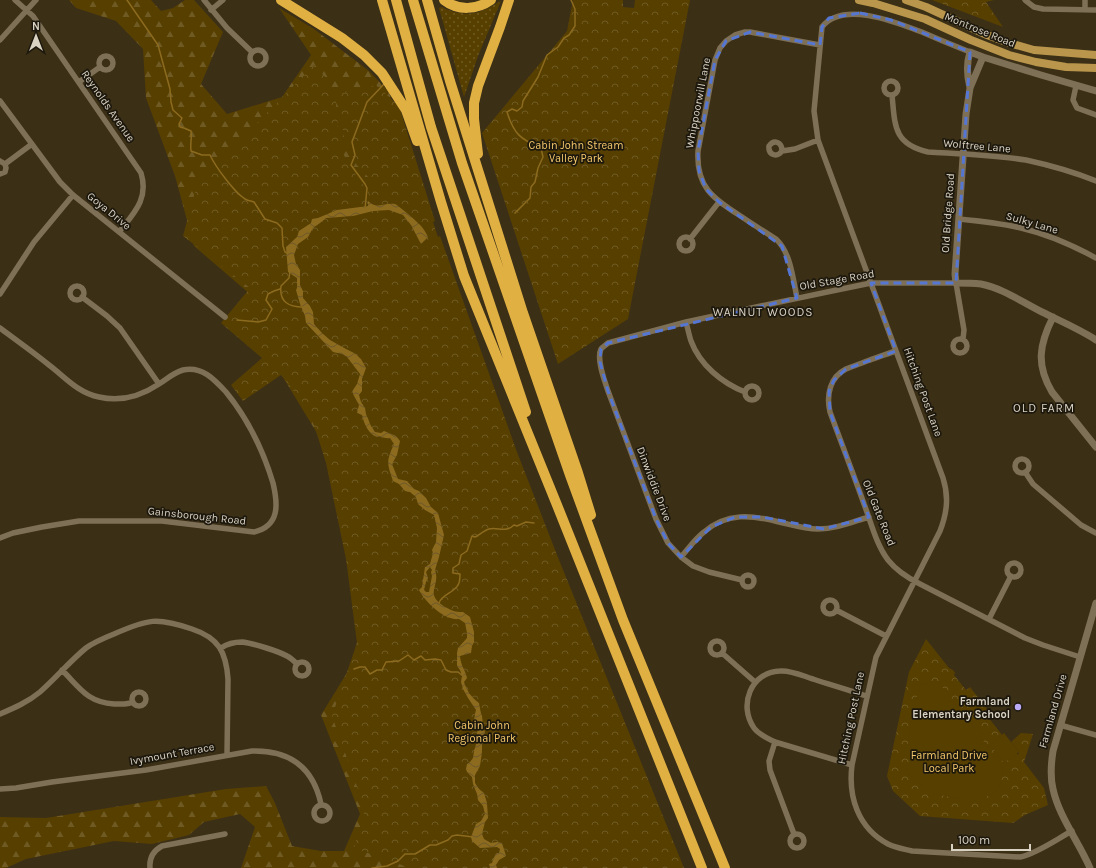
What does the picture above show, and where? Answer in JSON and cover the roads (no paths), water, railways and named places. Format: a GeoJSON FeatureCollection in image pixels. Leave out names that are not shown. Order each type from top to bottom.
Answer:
{"type":"FeatureCollection","features":[{"type":"Feature","properties":{"kind":"highway"},"geometry":{"type":"LineString","coordinates":[[281,0],[342,38],[364,55],[382,73],[406,110],[432,186],[441,202]]}},
{"type":"Feature","properties":{"kind":"highway"},"geometry":{"type":"LineString","coordinates":[[382,0],[464,276],[702,868]]}},
{"type":"Feature","properties":{"kind":"highway"},"geometry":{"type":"LineString","coordinates":[[396,0],[431,127],[559,510]]}},
{"type":"Feature","properties":{"kind":"highway"},"geometry":{"type":"LineString","coordinates":[[413,0],[465,171],[570,475],[623,620],[725,868]]}},
{"type":"Feature","properties":{"kind":"highway"},"geometry":{"type":"LineString","coordinates":[[427,0],[450,81],[523,313],[578,474],[623,620]]}},
{"type":"Feature","properties":{"kind":"highway"},"geometry":{"type":"LineString","coordinates":[[444,0],[456,6],[472,8],[480,6],[491,0]]}},
{"type":"Feature","properties":{"kind":"highway"},"geometry":{"type":"LineString","coordinates":[[484,186],[475,130],[474,103],[478,86],[509,0]]}},
{"type":"Feature","properties":{"kind":"highway"},"geometry":{"type":"LineString","coordinates":[[500,27],[513,0]]}},
{"type":"Feature","properties":{"kind":"main road","name":"Montrose Road"},"geometry":{"type":"LineString","coordinates":[[859,0],[925,19],[1009,55],[1036,62],[1066,67],[1096,68]]}},
{"type":"Feature","properties":{"kind":"main road","name":"Montrose Road"},"geometry":{"type":"LineString","coordinates":[[906,0],[926,7],[1009,44],[1034,50],[1096,55]]}},
{"type":"Feature","properties":{"kind":"street","name":"Reynolds Avenue"},"geometry":{"type":"LineString","coordinates":[[15,0],[33,16],[138,168],[142,178],[144,190],[140,204],[119,232]]}},
{"type":"Feature","properties":{"kind":"street"},"geometry":{"type":"LineString","coordinates":[[0,40],[36,0]]}},
{"type":"Feature","properties":{"kind":"street"},"geometry":{"type":"LineString","coordinates":[[204,0],[227,28],[252,52]]}},
{"type":"Feature","properties":{"kind":"street"},"geometry":{"type":"LineString","coordinates":[[211,10],[223,0]]}},
{"type":"Feature","properties":{"kind":"street"},"geometry":{"type":"LineString","coordinates":[[1025,0],[1034,7],[1043,9],[1096,10]]}},
{"type":"Feature","properties":{"kind":"street"},"geometry":{"type":"LineString","coordinates":[[1085,0],[1085,9]]}},
{"type":"Feature","properties":{"kind":"street","name":"Hitching Post Lane"},"geometry":{"type":"LineString","coordinates":[[1072,831],[1025,856],[1020,857],[912,851],[900,849],[874,834],[863,822],[855,806],[851,793],[850,776],[866,696],[876,657],[940,531],[946,508],[946,497],[943,478],[818,140],[814,110],[822,27],[829,18],[843,13],[860,13],[891,20],[983,57],[1076,86],[1096,90]]}},
{"type":"Feature","properties":{"kind":"street","name":"Whippoorwill Lane"},"geometry":{"type":"LineString","coordinates":[[797,298],[788,257],[782,246],[776,239],[719,202],[710,194],[703,183],[697,160],[715,60],[720,48],[726,41],[735,35],[750,32],[820,45]]}},
{"type":"Feature","properties":{"kind":"street","name":"Old Bridge Road"},"geometry":{"type":"LineString","coordinates":[[970,52],[968,57],[967,75],[970,88]]}},
{"type":"Feature","properties":{"kind":"street","name":"Old Bridge Road"},"geometry":{"type":"LineString","coordinates":[[963,339],[964,330],[955,274],[963,154],[966,114],[970,88],[983,57]]}},
{"type":"Feature","properties":{"kind":"street"},"geometry":{"type":"LineString","coordinates":[[78,82],[100,67]]}},
{"type":"Feature","properties":{"kind":"street"},"geometry":{"type":"LineString","coordinates":[[1076,86],[1073,100],[1077,108],[1096,115]]}},
{"type":"Feature","properties":{"kind":"street","name":"Wolftree Lane"},"geometry":{"type":"LineString","coordinates":[[892,95],[896,129],[902,139],[909,145],[918,149],[928,152],[1025,160],[1069,171],[1096,181]]}},
{"type":"Feature","properties":{"kind":"street","name":"Goya Drive"},"geometry":{"type":"LineString","coordinates":[[0,101],[60,182],[73,195],[225,317]]}},
{"type":"Feature","properties":{"kind":"street"},"geometry":{"type":"LineString","coordinates":[[782,151],[795,149],[818,140]]}},
{"type":"Feature","properties":{"kind":"street"},"geometry":{"type":"LineString","coordinates":[[0,174],[4,173],[6,170],[3,162],[32,144]]}},
{"type":"Feature","properties":{"kind":"street"},"geometry":{"type":"LineString","coordinates":[[0,294],[34,242],[73,195]]}},
{"type":"Feature","properties":{"kind":"street"},"geometry":{"type":"LineString","coordinates":[[690,239],[719,202]]}},
{"type":"Feature","properties":{"kind":"street","name":"Sulky Lane"},"geometry":{"type":"LineString","coordinates":[[959,219],[997,223],[1032,231],[1067,244],[1096,258]]}},
{"type":"Feature","properties":{"kind":"street","name":"Old Stage Road"},"geometry":{"type":"LineString","coordinates":[[601,349],[608,343],[686,322],[871,283],[969,283],[982,285],[1009,295],[1096,340]]}},
{"type":"Feature","properties":{"kind":"street"},"geometry":{"type":"LineString","coordinates":[[82,297],[120,328],[159,384]]}},
{"type":"Feature","properties":{"kind":"street"},"geometry":{"type":"LineString","coordinates":[[1053,317],[1042,341],[1040,355],[1047,384],[1096,447]]}},
{"type":"Feature","properties":{"kind":"street"},"geometry":{"type":"LineString","coordinates":[[686,322],[696,351],[710,370],[728,383],[745,392]]}},
{"type":"Feature","properties":{"kind":"street","name":"Gainsborough Road"},"geometry":{"type":"LineString","coordinates":[[0,328],[78,389],[91,395],[105,398],[126,398],[141,394],[170,376],[182,371],[199,371],[212,377],[240,411],[259,446],[269,470],[277,504],[272,520],[265,528],[254,532],[178,522],[79,521],[13,533],[0,538]]}},
{"type":"Feature","properties":{"kind":"street","name":"Dinwiddie Drive"},"geometry":{"type":"LineString","coordinates":[[601,349],[599,357],[603,377],[656,519],[668,543],[686,562],[700,569],[742,580]]}},
{"type":"Feature","properties":{"kind":"street","name":"Old Gate Road"},"geometry":{"type":"LineString","coordinates":[[896,351],[846,369],[840,373],[834,380],[829,391],[828,402],[830,412],[869,517],[887,558],[901,572],[914,581],[989,620],[1026,638],[1080,657]]}},
{"type":"Feature","properties":{"kind":"street"},"geometry":{"type":"LineString","coordinates":[[1025,472],[1033,484],[1080,525],[1096,533]]}},
{"type":"Feature","properties":{"kind":"street"},"geometry":{"type":"LineString","coordinates":[[681,557],[703,532],[719,522],[731,518],[744,516],[762,517],[806,528],[824,529],[835,528],[869,517]]}},
{"type":"Feature","properties":{"kind":"street"},"geometry":{"type":"LineString","coordinates":[[989,620],[1012,576]]}},
{"type":"Feature","properties":{"kind":"street","name":"Farmland Drive"},"geometry":{"type":"LineString","coordinates":[[1090,868],[1085,855],[1056,800],[1053,788],[1051,765],[1060,725],[1096,603]]}},
{"type":"Feature","properties":{"kind":"street"},"geometry":{"type":"LineString","coordinates":[[836,610],[886,636]]}},
{"type":"Feature","properties":{"kind":"street"},"geometry":{"type":"LineString","coordinates":[[0,714],[18,706],[40,692],[62,670],[95,643],[146,622],[166,621],[206,635],[215,641],[224,654],[227,667],[227,755]]}},
{"type":"Feature","properties":{"kind":"street"},"geometry":{"type":"LineString","coordinates":[[221,648],[235,642],[249,644],[285,655],[297,664]]}},
{"type":"Feature","properties":{"kind":"street"},"geometry":{"type":"LineString","coordinates":[[722,653],[755,682]]}},
{"type":"Feature","properties":{"kind":"street"},"geometry":{"type":"LineString","coordinates":[[62,670],[87,695],[96,701],[119,704],[133,702]]}},
{"type":"Feature","properties":{"kind":"street"},"geometry":{"type":"LineString","coordinates":[[852,765],[774,742],[758,733],[749,720],[747,709],[748,698],[755,682],[765,675],[786,671],[866,696]]}},
{"type":"Feature","properties":{"kind":"street"},"geometry":{"type":"LineString","coordinates":[[1060,725],[1096,735]]}},
{"type":"Feature","properties":{"kind":"street"},"geometry":{"type":"LineString","coordinates":[[774,742],[769,761],[770,770],[794,834]]}},
{"type":"Feature","properties":{"kind":"street","name":"Ivymount Terrace"},"geometry":{"type":"LineString","coordinates":[[0,789],[146,770],[227,755],[265,750],[280,754],[293,760],[303,768],[312,779],[318,791],[321,804]]}},
{"type":"Feature","properties":{"kind":"street"},"geometry":{"type":"LineString","coordinates":[[150,868],[152,855],[162,846],[225,834]]}},
{"type":"Feature","properties":{"kind":"water"},"geometry":{"type":"Polygon","coordinates":[[[368,201],[374,205],[395,204],[419,224],[428,237],[421,244],[411,225],[403,215],[389,210],[373,211],[353,216],[326,218],[313,228],[308,237],[298,244],[294,255],[296,264],[300,270],[300,285],[303,291],[303,298],[313,312],[314,324],[330,340],[354,353],[361,359],[366,368],[362,379],[362,391],[359,395],[371,426],[375,432],[381,433],[384,431],[396,436],[400,441],[397,455],[392,464],[398,479],[407,481],[414,489],[419,491],[426,498],[431,507],[438,513],[444,535],[435,570],[436,581],[434,594],[438,602],[445,607],[454,611],[463,612],[470,617],[474,632],[474,642],[471,653],[460,656],[467,678],[464,682],[470,694],[479,703],[485,732],[482,741],[480,766],[475,775],[475,783],[484,793],[487,803],[488,818],[485,822],[482,834],[484,839],[491,843],[502,843],[506,856],[499,860],[496,865],[497,868],[490,868],[489,864],[492,863],[495,855],[499,853],[500,849],[497,847],[480,848],[472,841],[471,837],[476,824],[481,821],[485,814],[483,806],[478,800],[472,777],[466,769],[467,764],[473,758],[478,729],[474,720],[476,710],[463,689],[461,682],[462,676],[457,666],[458,648],[467,638],[465,623],[459,619],[448,617],[436,610],[419,590],[422,587],[425,567],[430,564],[433,553],[432,550],[436,542],[437,528],[434,515],[418,504],[416,497],[410,492],[405,491],[399,484],[393,481],[388,462],[394,444],[390,438],[374,436],[365,425],[362,415],[357,413],[359,405],[353,394],[353,390],[357,384],[360,374],[347,357],[333,352],[306,323],[296,290],[297,278],[288,272],[286,247],[297,237],[299,231],[311,223],[312,219],[337,210],[368,206],[368,201]],[[430,567],[426,572],[428,578],[424,590],[426,592],[429,592],[432,570],[430,567]]]}},
{"type":"Feature","properties":{"kind":"waterway"},"geometry":{"type":"LineString","coordinates":[[127,0],[158,45],[170,89],[173,110],[182,118],[179,124],[180,127],[191,131],[191,151],[202,155],[210,155],[221,173],[237,192],[247,200],[254,202],[265,219],[277,223],[282,228],[283,246],[285,252],[287,253]]}},
{"type":"Feature","properties":{"kind":"waterway"},"geometry":{"type":"LineString","coordinates":[[515,213],[530,198],[531,187],[535,182],[538,168],[543,157],[541,148],[528,142],[515,131],[507,112],[512,109],[517,111],[522,107],[523,101],[538,77],[547,55],[558,47],[575,26],[575,9],[571,0]]}},
{"type":"Feature","properties":{"kind":"waterway"},"geometry":{"type":"LineString","coordinates":[[365,209],[367,188],[351,165],[355,155],[352,142],[367,102],[385,83]]}},
{"type":"Feature","properties":{"kind":"waterway"},"geometry":{"type":"LineString","coordinates":[[290,271],[289,278],[281,286],[283,300],[289,305],[303,307]]}},
{"type":"Feature","properties":{"kind":"waterway"},"geometry":{"type":"LineString","coordinates":[[237,320],[258,322],[266,320],[272,309],[266,300],[268,294],[280,289]]}},
{"type":"Feature","properties":{"kind":"waterway"},"geometry":{"type":"LineString","coordinates":[[439,603],[459,584],[460,574],[453,573],[453,568],[459,564],[461,555],[467,551],[472,536],[475,537],[489,529],[508,529],[514,525],[517,526],[526,522],[534,523]]}},
{"type":"Feature","properties":{"kind":"waterway"},"geometry":{"type":"LineString","coordinates":[[354,669],[365,667],[370,674],[377,670],[382,670],[386,662],[399,661],[408,655],[414,660],[421,656],[425,660],[441,660],[446,670],[458,672],[463,676]]}},
{"type":"Feature","properties":{"kind":"waterway"},"geometry":{"type":"LineString","coordinates":[[372,868],[387,866],[398,861],[405,854],[415,854],[430,845],[436,845],[448,840],[452,836],[457,835],[473,837]]}},
{"type":"Feature","properties":{"kind":"place","name":"Farmland Elementary School"},"geometry":{"type":"Point","coordinates":[1018,707]}},
{"type":"Feature","properties":{"kind":"district","name":"WALNUT WOODS"},"geometry":{"type":"Point","coordinates":[763,312]}},
{"type":"Feature","properties":{"kind":"district","name":"OLD FARM"},"geometry":{"type":"Point","coordinates":[1044,408]}},
{"type":"Feature","properties":{"kind":"park label","name":"Cabin John Stream Valley Park"},"geometry":{"type":"Point","coordinates":[576,151]}},
{"type":"Feature","properties":{"kind":"park label","name":"Cabin John Regional Park"},"geometry":{"type":"Point","coordinates":[482,731]}},
{"type":"Feature","properties":{"kind":"park label","name":"Farmland Drive Local Park"},"geometry":{"type":"Point","coordinates":[949,761]}}]}
